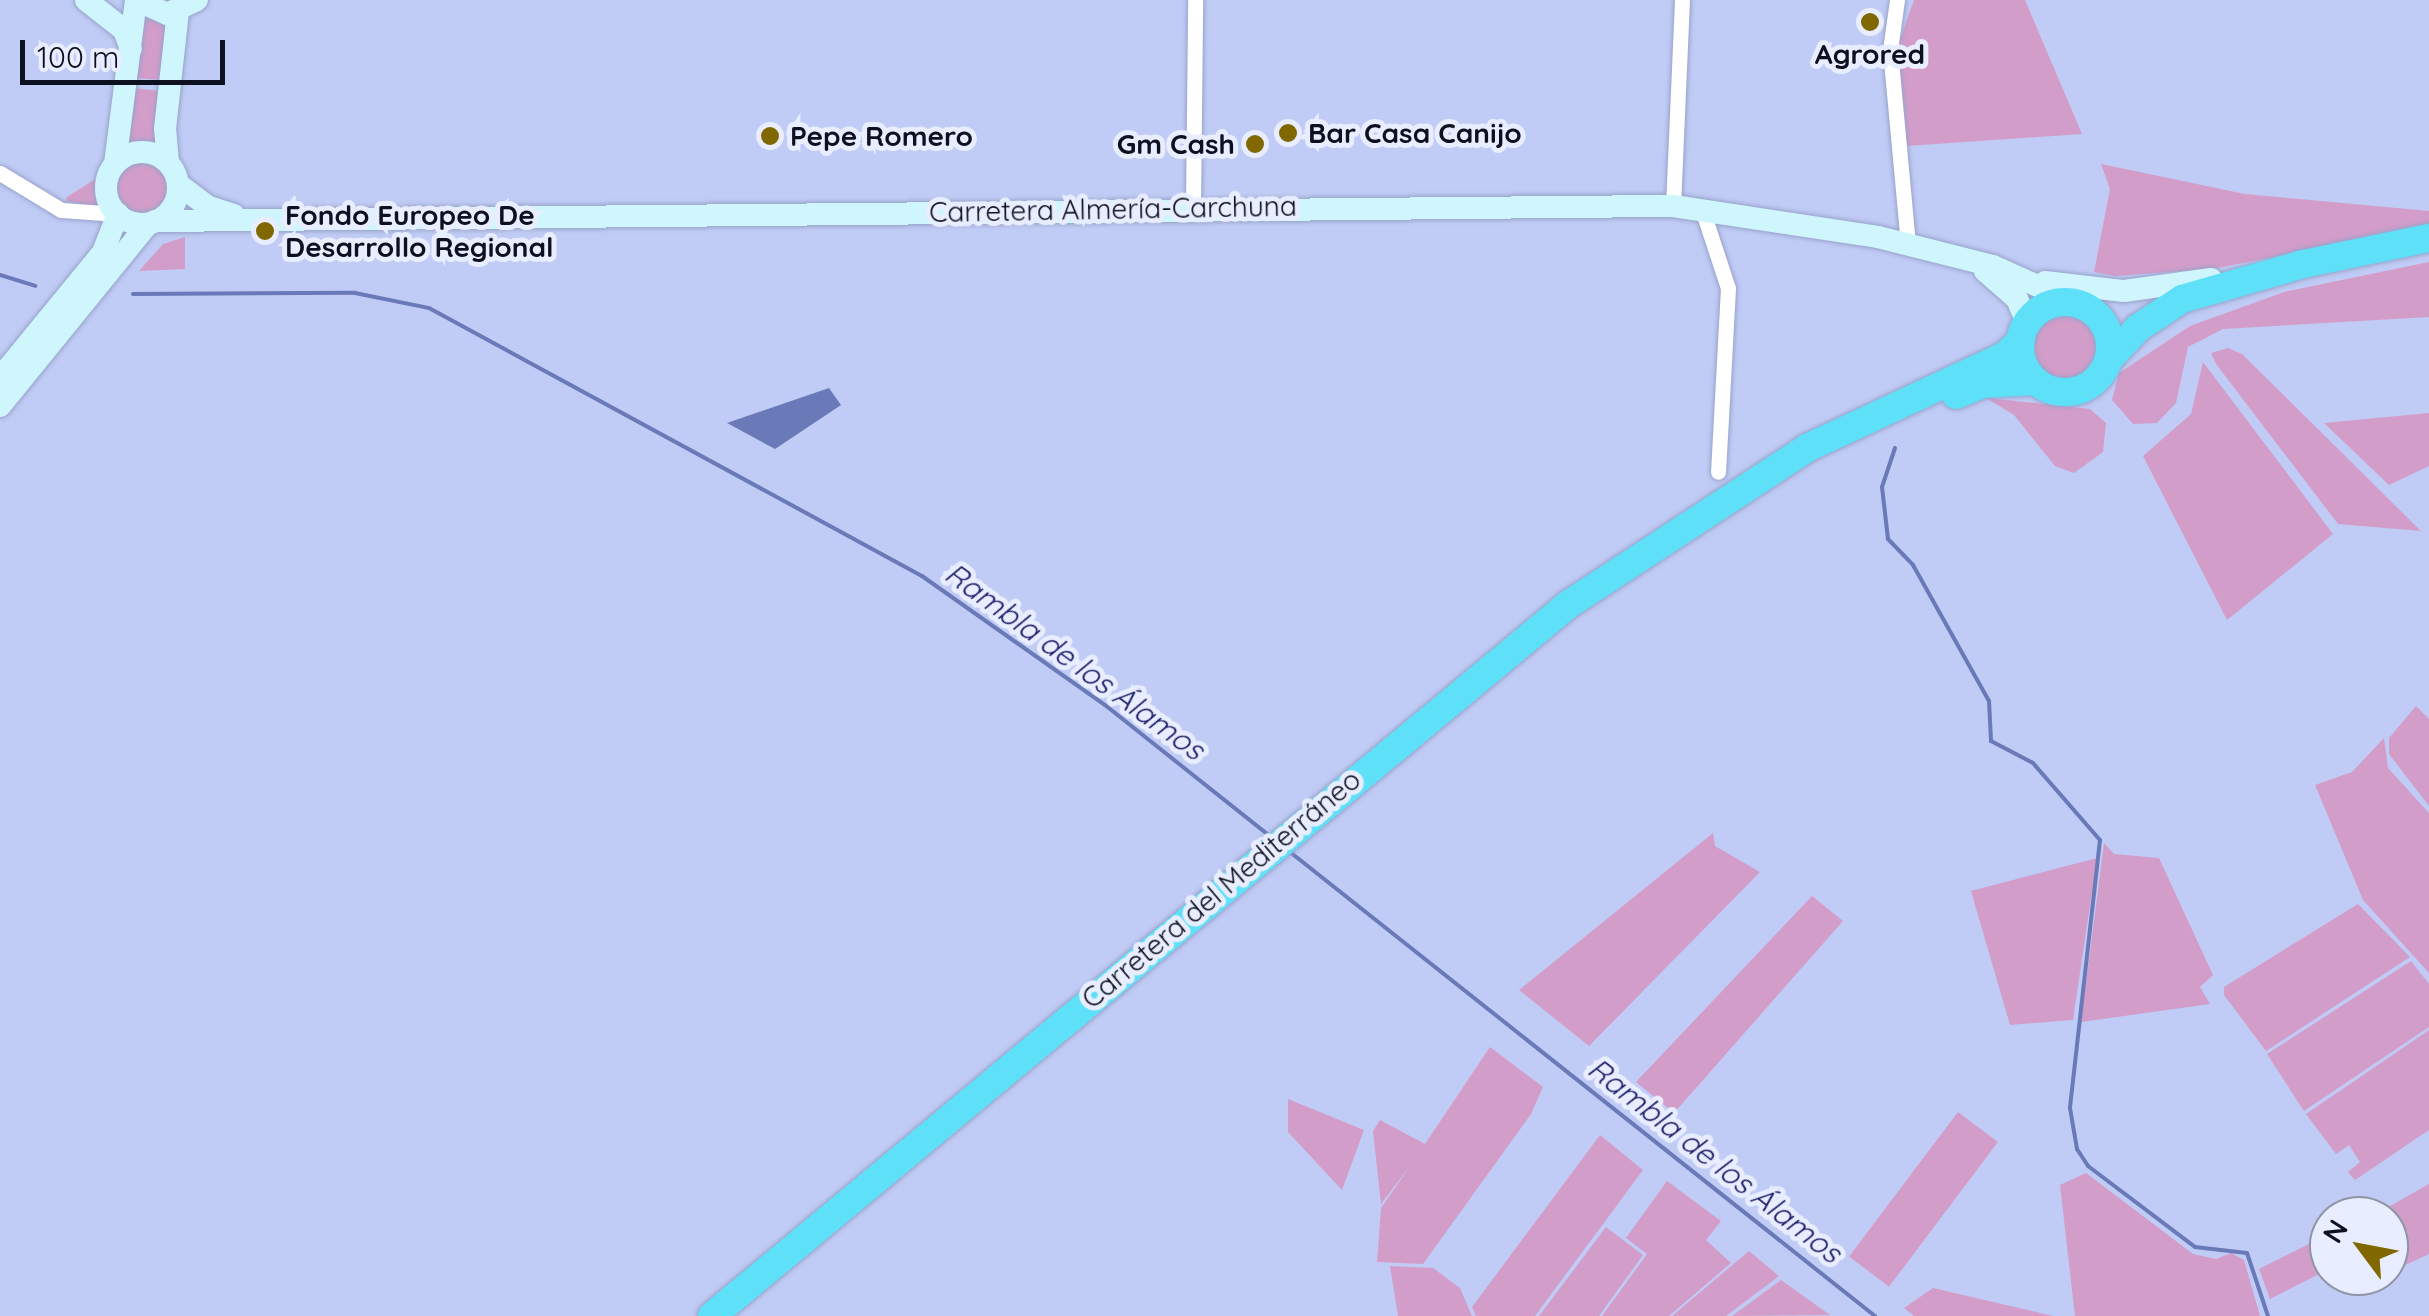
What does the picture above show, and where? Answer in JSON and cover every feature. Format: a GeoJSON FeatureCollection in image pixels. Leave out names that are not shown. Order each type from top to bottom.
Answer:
{"type":"FeatureCollection","features":[{"type":"Feature","properties":{"kind":"highway"},"geometry":{"type":"LineString","coordinates":[[2182,299],[2138,328],[2110,358],[2098,379],[2075,392],[2035,381],[2024,331],[2047,306],[2182,299],[2303,264],[2429,238]]}},
{"type":"Feature","properties":{"kind":"highway"},"geometry":{"type":"LineString","coordinates":[[2084,307],[2109,333],[2110,358]]}},
{"type":"Feature","properties":{"kind":"highway","name":"Carretera del Mediterráneo"},"geometry":{"type":"LineString","coordinates":[[712,1316],[1296,826],[1570,604],[1806,448],[2006,355],[2024,331]]}},
{"type":"Feature","properties":{"kind":"highway","name":"Carretera del Mediterráneo"},"geometry":{"type":"LineString","coordinates":[[1749,486],[1982,384],[2035,381]]}},
{"type":"Feature","properties":{"kind":"main road"},"geometry":{"type":"LineString","coordinates":[[86,0],[124,30],[131,49]]}},
{"type":"Feature","properties":{"kind":"main road"},"geometry":{"type":"LineString","coordinates":[[0,406],[93,279],[173,207],[174,173],[165,130],[187,6],[155,12],[136,0],[115,164],[107,195],[118,214],[152,223]]}},
{"type":"Feature","properties":{"kind":"main road"},"geometry":{"type":"LineString","coordinates":[[115,164],[135,152],[174,173]]}},
{"type":"Feature","properties":{"kind":"main road","name":"Carretera Almería-Carchuna"},"geometry":{"type":"LineString","coordinates":[[174,173],[209,207],[247,218]]}},
{"type":"Feature","properties":{"kind":"main road","name":"Carretera Almería-Carchuna"},"geometry":{"type":"LineString","coordinates":[[152,223],[247,218],[1673,206],[1908,245],[2036,281]]}},
{"type":"Feature","properties":{"kind":"main road"},"geometry":{"type":"LineString","coordinates":[[93,279],[118,214]]}},
{"type":"Feature","properties":{"kind":"main road"},"geometry":{"type":"LineString","coordinates":[[1974,264],[2016,298],[2024,331]]}},
{"type":"Feature","properties":{"kind":"main road"},"geometry":{"type":"LineString","coordinates":[[2036,281],[2124,291],[2303,264]]}},
{"type":"Feature","properties":{"kind":"main road"},"geometry":{"type":"LineString","coordinates":[[2036,281],[2084,307]]}},
{"type":"Feature","properties":{"kind":"main road"},"geometry":{"type":"LineString","coordinates":[[0,378],[72,306]]}},
{"type":"Feature","properties":{"kind":"street"},"geometry":{"type":"LineString","coordinates":[[1672,0],[1681,18]]}},
{"type":"Feature","properties":{"kind":"street"},"geometry":{"type":"LineString","coordinates":[[1673,206],[1682,0]]}},
{"type":"Feature","properties":{"kind":"street"},"geometry":{"type":"LineString","coordinates":[[1897,0],[1890,50],[1908,245]]}},
{"type":"Feature","properties":{"kind":"street"},"geometry":{"type":"LineString","coordinates":[[1193,208],[1196,1]]}},
{"type":"Feature","properties":{"kind":"street"},"geometry":{"type":"LineString","coordinates":[[0,173],[49,205],[88,216],[118,214]]}},
{"type":"Feature","properties":{"kind":"street"},"geometry":{"type":"LineString","coordinates":[[1702,209],[1728,288],[1718,472]]}},
{"type":"Feature","properties":{"kind":"street"},"geometry":{"type":"LineString","coordinates":[[88,216],[103,252]]}},
{"type":"Feature","properties":{"kind":"shaded area"},"geometry":{"type":"Polygon","coordinates":[[[1914,0],[2025,0],[2082,134],[1906,146],[1898,45],[1914,0]]]}},
{"type":"Feature","properties":{"kind":"shaded area"},"geometry":{"type":"Polygon","coordinates":[[[140,16],[169,23],[161,80],[134,78],[140,16]]]}},
{"type":"Feature","properties":{"kind":"shaded area"},"geometry":{"type":"Polygon","coordinates":[[[132,88],[160,91],[158,145],[123,146],[132,88]]]}},
{"type":"Feature","properties":{"kind":"shaded area"},"geometry":{"type":"Polygon","coordinates":[[[142,161],[160,169],[168,187],[160,205],[142,213],[124,205],[116,187],[124,169],[142,161]]]}},
{"type":"Feature","properties":{"kind":"shaded area"},"geometry":{"type":"Polygon","coordinates":[[[2101,164],[2245,194],[2429,211],[2429,227],[2212,269],[2115,276],[2094,272],[2110,189],[2101,164]]]}},
{"type":"Feature","properties":{"kind":"shaded area"},"geometry":{"type":"Polygon","coordinates":[[[97,178],[101,208],[66,201],[67,197],[97,178]]]}},
{"type":"Feature","properties":{"kind":"shaded area"},"geometry":{"type":"Polygon","coordinates":[[[185,237],[185,269],[139,271],[163,244],[185,237]]]}},
{"type":"Feature","properties":{"kind":"shaded area"},"geometry":{"type":"Polygon","coordinates":[[[2429,262],[2429,317],[2223,329],[2188,347],[2176,403],[2157,423],[2133,424],[2112,400],[2119,373],[2190,326],[2284,292],[2429,262]]]}},
{"type":"Feature","properties":{"kind":"shaded area"},"geometry":{"type":"Polygon","coordinates":[[[2064,313],[2077,315],[2088,323],[2096,334],[2096,360],[2088,371],[2077,379],[2064,381],[2051,379],[2040,371],[2032,360],[2030,347],[2032,334],[2040,323],[2051,315],[2064,313]]]}},
{"type":"Feature","properties":{"kind":"shaded area"},"geometry":{"type":"Polygon","coordinates":[[[2228,348],[2242,354],[2421,531],[2338,524],[2216,364],[2211,353],[2228,348]]]}},
{"type":"Feature","properties":{"kind":"shaded area"},"geometry":{"type":"Polygon","coordinates":[[[2203,362],[2333,534],[2227,620],[2143,456],[2191,414],[2203,362]]]}},
{"type":"Feature","properties":{"kind":"shaded area"},"geometry":{"type":"Polygon","coordinates":[[[1986,398],[2090,409],[2106,423],[2103,452],[2074,473],[2055,466],[2014,415],[1986,398]]]}},
{"type":"Feature","properties":{"kind":"shaded area"},"geometry":{"type":"Polygon","coordinates":[[[2429,413],[2429,466],[2389,485],[2324,423],[2429,413]]]}},
{"type":"Feature","properties":{"kind":"shaded area"},"geometry":{"type":"Polygon","coordinates":[[[2416,706],[2429,719],[2429,806],[2389,754],[2389,738],[2416,706]]]}},
{"type":"Feature","properties":{"kind":"shaded area"},"geometry":{"type":"Polygon","coordinates":[[[2384,738],[2388,768],[2429,813],[2429,973],[2363,900],[2315,785],[2352,772],[2384,738]]]}},
{"type":"Feature","properties":{"kind":"shaded area"},"geometry":{"type":"Polygon","coordinates":[[[1713,833],[1715,846],[1760,872],[1589,1046],[1519,990],[1713,833]]]}},
{"type":"Feature","properties":{"kind":"shaded area"},"geometry":{"type":"Polygon","coordinates":[[[2104,843],[2114,854],[2159,858],[2213,975],[2200,987],[2210,1004],[2081,1022],[2104,843]]]}},
{"type":"Feature","properties":{"kind":"shaded area"},"geometry":{"type":"Polygon","coordinates":[[[2097,858],[2073,1020],[2010,1025],[1971,891],[2097,858]]]}},
{"type":"Feature","properties":{"kind":"shaded area"},"geometry":{"type":"Polygon","coordinates":[[[1812,896],[1843,921],[1674,1113],[1636,1082],[1812,896]]]}},
{"type":"Feature","properties":{"kind":"shaded area"},"geometry":{"type":"Polygon","coordinates":[[[2358,904],[2410,957],[2266,1051],[2224,995],[2224,987],[2358,904]]]}},
{"type":"Feature","properties":{"kind":"shaded area"},"geometry":{"type":"Polygon","coordinates":[[[2411,961],[2429,984],[2429,1027],[2304,1111],[2267,1054],[2411,961]]]}},
{"type":"Feature","properties":{"kind":"shaded area"},"geometry":{"type":"Polygon","coordinates":[[[2429,1030],[2429,1130],[2355,1180],[2348,1172],[2360,1162],[2349,1145],[2336,1154],[2306,1114],[2429,1030]]]}},
{"type":"Feature","properties":{"kind":"shaded area"},"geometry":{"type":"Polygon","coordinates":[[[1490,1047],[1543,1087],[1531,1114],[1423,1264],[1377,1262],[1381,1208],[1410,1166],[1381,1204],[1373,1131],[1380,1120],[1425,1144],[1490,1047]]]}},
{"type":"Feature","properties":{"kind":"shaded area"},"geometry":{"type":"Polygon","coordinates":[[[1288,1099],[1364,1130],[1342,1190],[1288,1132],[1288,1099]]]}},
{"type":"Feature","properties":{"kind":"shaded area"},"geometry":{"type":"Polygon","coordinates":[[[1958,1112],[1998,1142],[1889,1287],[1849,1257],[1958,1112]]]}},
{"type":"Feature","properties":{"kind":"shaded area"},"geometry":{"type":"Polygon","coordinates":[[[1600,1135],[1643,1170],[1535,1316],[1476,1316],[1472,1307],[1600,1135]]]}},
{"type":"Feature","properties":{"kind":"shaded area"},"geometry":{"type":"Polygon","coordinates":[[[2086,1173],[2193,1254],[2216,1259],[2231,1253],[2244,1260],[2260,1316],[2075,1316],[2060,1185],[2086,1173]]]}},
{"type":"Feature","properties":{"kind":"shaded area"},"geometry":{"type":"Polygon","coordinates":[[[1667,1181],[1721,1221],[1706,1240],[1731,1263],[1669,1316],[1602,1316],[1647,1254],[1626,1238],[1667,1181]]]}},
{"type":"Feature","properties":{"kind":"shaded area"},"geometry":{"type":"Polygon","coordinates":[[[2429,1184],[2429,1254],[2409,1263],[2409,1196],[2429,1184]]]}},
{"type":"Feature","properties":{"kind":"shaded area"},"geometry":{"type":"Polygon","coordinates":[[[1606,1227],[1643,1255],[1599,1316],[1539,1316],[1606,1227]]]}},
{"type":"Feature","properties":{"kind":"shaded area"},"geometry":{"type":"Polygon","coordinates":[[[2309,1244],[2309,1279],[2270,1299],[2259,1269],[2309,1244]]]}},
{"type":"Feature","properties":{"kind":"shaded area"},"geometry":{"type":"Polygon","coordinates":[[[1749,1251],[1779,1276],[1726,1316],[1672,1316],[1749,1251]]]}},
{"type":"Feature","properties":{"kind":"shaded area"},"geometry":{"type":"Polygon","coordinates":[[[1390,1266],[1433,1268],[1460,1288],[1472,1316],[1398,1316],[1390,1266]]]}},
{"type":"Feature","properties":{"kind":"shaded area"},"geometry":{"type":"Polygon","coordinates":[[[1781,1280],[1830,1315],[1732,1316],[1781,1280]]]}},
{"type":"Feature","properties":{"kind":"shaded area"},"geometry":{"type":"Polygon","coordinates":[[[1933,1288],[2053,1316],[1914,1316],[1904,1308],[1933,1288]]]}},
{"type":"Feature","properties":{"kind":"water"},"geometry":{"type":"Polygon","coordinates":[[[829,388],[841,405],[775,449],[727,423],[829,388]]]}},
{"type":"Feature","properties":{"kind":"waterway","name":"Rambla de los Álamos"},"geometry":{"type":"LineString","coordinates":[[0,275],[35,286]]}},
{"type":"Feature","properties":{"kind":"waterway","name":"Rambla de los Álamos"},"geometry":{"type":"LineString","coordinates":[[133,294],[355,293],[429,308],[922,576],[1105,705],[1271,837]]}},
{"type":"Feature","properties":{"kind":"waterway"},"geometry":{"type":"LineString","coordinates":[[1895,448],[1882,487],[1888,539],[1913,565],[1989,701],[1991,741],[2033,763],[2100,840],[2070,1108],[2077,1149],[2088,1166],[2195,1247],[2247,1253],[2268,1316]]}},
{"type":"Feature","properties":{"kind":"waterway","name":"Rambla de los Álamos"},"geometry":{"type":"LineString","coordinates":[[1290,852],[1875,1316]]}},
{"type":"Feature","properties":{"kind":"place","name":"Agrored"},"geometry":{"type":"Point","coordinates":[1870,22]}},
{"type":"Feature","properties":{"kind":"place","name":"Bar Casa Canijo"},"geometry":{"type":"Point","coordinates":[1288,133]}},
{"type":"Feature","properties":{"kind":"place","name":"Pepe Romero"},"geometry":{"type":"Point","coordinates":[770,136]}},
{"type":"Feature","properties":{"kind":"place","name":"Gm Cash"},"geometry":{"type":"Point","coordinates":[1255,144]}},
{"type":"Feature","properties":{"kind":"place","name":"Fondo Europeo De Desarrollo Regional"},"geometry":{"type":"Point","coordinates":[265,231]}}]}
